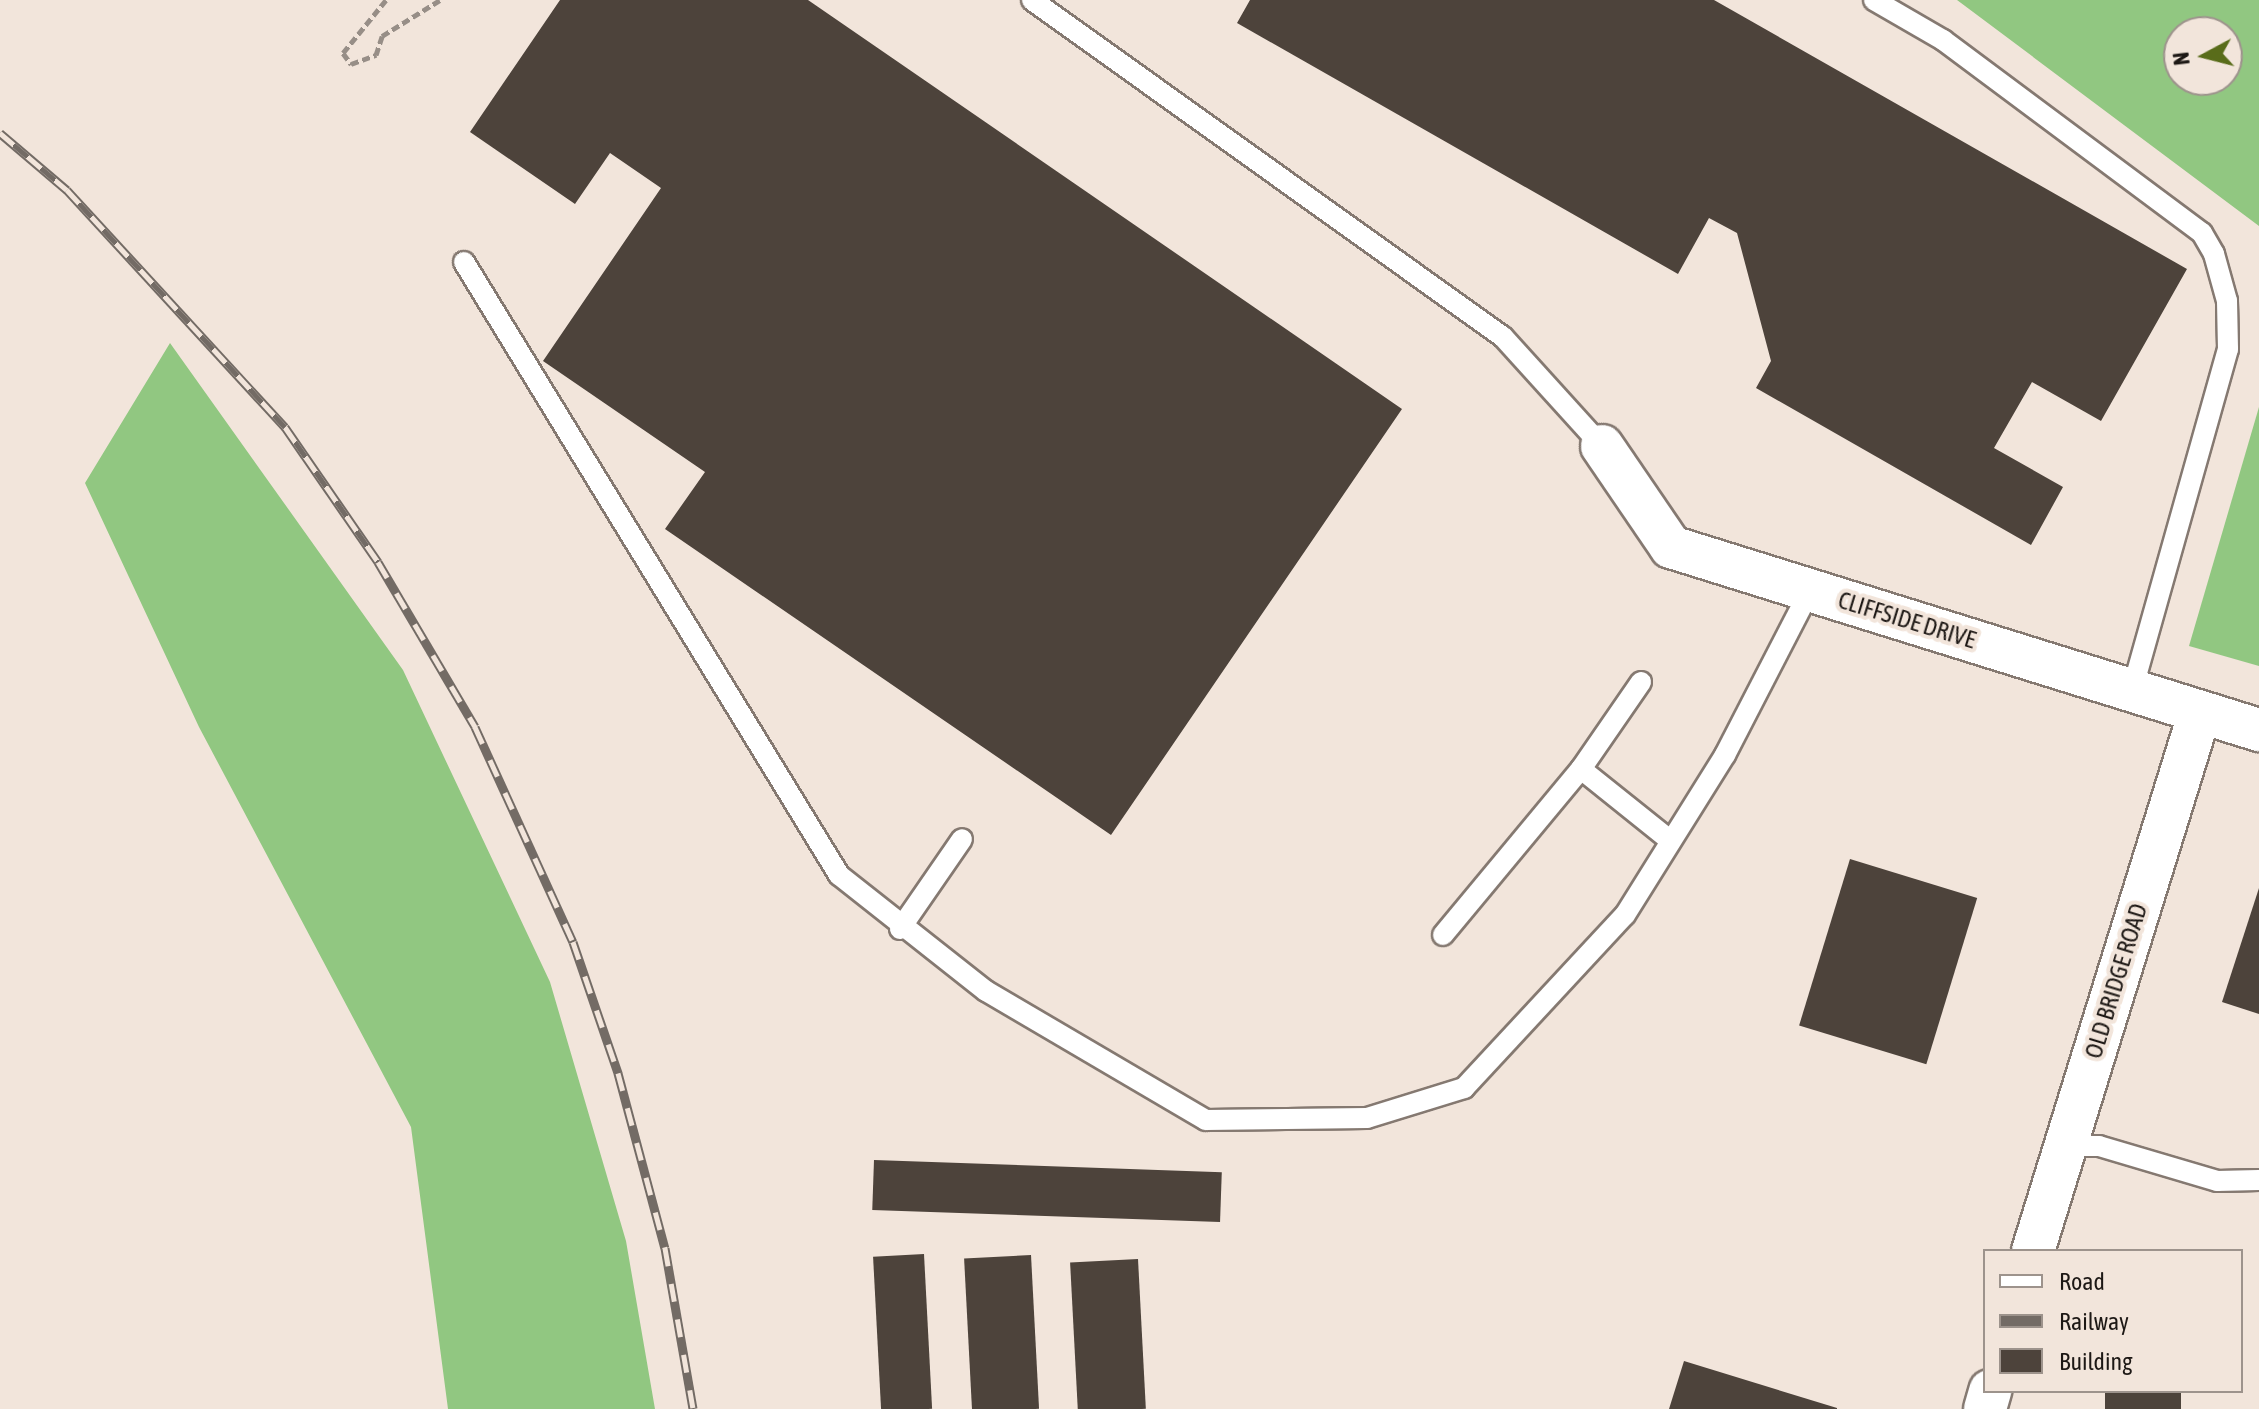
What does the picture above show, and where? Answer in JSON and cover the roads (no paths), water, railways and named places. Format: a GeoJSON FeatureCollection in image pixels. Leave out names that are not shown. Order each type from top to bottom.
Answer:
{"type":"FeatureCollection","features":[{"type":"Feature","properties":{"kind":"street","name":"CLIFFSIDE DRIVE"},"geometry":{"type":"LineString","coordinates":[[1602,446],[1671,547],[2259,730]]}},
{"type":"Feature","properties":{"kind":"street","name":"OLD BRIDGE ROAD"},"geometry":{"type":"LineString","coordinates":[[2034,1249],[2200,712]]}},
{"type":"Feature","properties":{"kind":"lane"},"geometry":{"type":"LineString","coordinates":[[1032,0],[1503,337],[1602,446]]}},
{"type":"Feature","properties":{"kind":"lane"},"geometry":{"type":"LineString","coordinates":[[1874,0],[1943,40],[2190,224],[2214,254],[2227,301],[2228,349],[2132,690]]}},
{"type":"Feature","properties":{"kind":"lane"},"geometry":{"type":"LineString","coordinates":[[464,262],[839,875],[900,929],[986,991],[1206,1120],[1367,1118],[1464,1088],[1625,915],[1671,841],[1810,590]]}},
{"type":"Feature","properties":{"kind":"lane"},"geometry":{"type":"LineString","coordinates":[[1443,935],[1581,769],[1641,682]]}},
{"type":"Feature","properties":{"kind":"lane"},"geometry":{"type":"LineString","coordinates":[[1581,769],[1671,841]]}},
{"type":"Feature","properties":{"kind":"lane"},"geometry":{"type":"LineString","coordinates":[[900,929],[962,839]]}},
{"type":"Feature","properties":{"kind":"lane"},"geometry":{"type":"LineString","coordinates":[[2065,1146],[2099,1146],[2217,1181],[2259,1180]]}},
{"type":"Feature","properties":{"kind":"railway"},"geometry":{"type":"LineString","coordinates":[[0,133],[67,190],[285,427],[378,562],[475,727],[573,942],[618,1073],[665,1248],[693,1409]]}}]}
